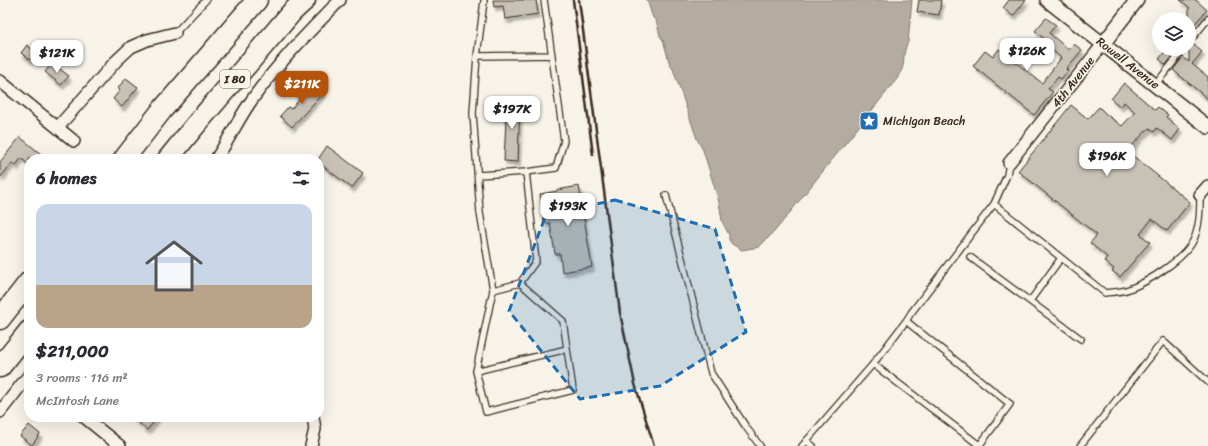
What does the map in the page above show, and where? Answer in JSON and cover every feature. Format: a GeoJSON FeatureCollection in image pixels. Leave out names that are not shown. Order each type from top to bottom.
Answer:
{"type":"FeatureCollection","features":[{"type":"Feature","properties":{"kind":"highway","name":"I 80"},"geometry":{"type":"LineString","coordinates":[[128,154],[162,110],[256,1]]}},
{"type":"Feature","properties":{"kind":"highway","name":"I 80"},"geometry":{"type":"LineString","coordinates":[[172,154],[292,12],[296,3]]}},
{"type":"Feature","properties":{"kind":"highway"},"geometry":{"type":"LineString","coordinates":[[0,319],[24,288]]}},
{"type":"Feature","properties":{"kind":"highway"},"geometry":{"type":"LineString","coordinates":[[0,367],[24,337]]}},
{"type":"Feature","properties":{"kind":"street"},"geometry":{"type":"LineString","coordinates":[[219,154],[248,105],[278,66],[340,0]]}},
{"type":"Feature","properties":{"kind":"street","name":"Rowell Avenue"},"geometry":{"type":"LineString","coordinates":[[1047,0],[1207,124]]}},
{"type":"Feature","properties":{"kind":"street","name":"4th Avenue"},"geometry":{"type":"LineString","coordinates":[[1009,163],[1137,0]]}},
{"type":"Feature","properties":{"kind":"street"},"geometry":{"type":"LineString","coordinates":[[58,127],[116,61],[131,47],[147,40],[175,33]]}},
{"type":"Feature","properties":{"kind":"street"},"geometry":{"type":"LineString","coordinates":[[0,81],[74,141]]}},
{"type":"Feature","properties":{"kind":"street"},"geometry":{"type":"LineString","coordinates":[[1200,195],[1208,186]]}},
{"type":"Feature","properties":{"kind":"street"},"geometry":{"type":"LineString","coordinates":[[0,412],[24,382]]}},
{"type":"Feature","properties":{"kind":"street"},"geometry":{"type":"LineString","coordinates":[[90,422],[120,446]]}},
{"type":"Feature","properties":{"kind":"street"},"geometry":{"type":"LineString","coordinates":[[311,446],[315,429],[314,422]]}},
{"type":"Feature","properties":{"kind":"lane"},"geometry":{"type":"LineString","coordinates":[[175,33],[206,0]]}},
{"type":"Feature","properties":{"kind":"lane"},"geometry":{"type":"LineString","coordinates":[[478,175],[526,172],[556,168],[564,141],[544,0]]}},
{"type":"Feature","properties":{"kind":"lane"},"geometry":{"type":"LineString","coordinates":[[484,1],[477,56],[473,113],[480,213],[493,290],[476,371],[486,412],[573,390],[563,321],[520,283]]}},
{"type":"Feature","properties":{"kind":"lane"},"geometry":{"type":"LineString","coordinates":[[1196,34],[1208,19]]}},
{"type":"Feature","properties":{"kind":"lane"},"geometry":{"type":"LineString","coordinates":[[477,56],[552,55]]}},
{"type":"Feature","properties":{"kind":"lane"},"geometry":{"type":"LineString","coordinates":[[1155,85],[1178,56]]}},
{"type":"Feature","properties":{"kind":"lane"},"geometry":{"type":"LineString","coordinates":[[802,446],[873,364],[994,204],[1008,175],[1009,163]]}},
{"type":"Feature","properties":{"kind":"lane"},"geometry":{"type":"LineString","coordinates":[[493,290],[520,283],[536,261],[526,172]]}},
{"type":"Feature","properties":{"kind":"lane"},"geometry":{"type":"LineString","coordinates":[[666,195],[712,373],[746,427],[760,446]]}},
{"type":"Feature","properties":{"kind":"lane"},"geometry":{"type":"LineString","coordinates":[[994,204],[1104,293],[1129,289],[1162,271],[1184,254],[1193,241],[1199,220],[1200,195]]}},
{"type":"Feature","properties":{"kind":"lane"},"geometry":{"type":"LineString","coordinates":[[970,257],[1081,339]]}},
{"type":"Feature","properties":{"kind":"lane"},"geometry":{"type":"LineString","coordinates":[[1030,301],[1061,258]]}},
{"type":"Feature","properties":{"kind":"lane"},"geometry":{"type":"LineString","coordinates":[[873,364],[979,446],[1010,404],[906,321]]}},
{"type":"Feature","properties":{"kind":"lane"},"geometry":{"type":"LineString","coordinates":[[1080,446],[1162,341],[1208,382]]}},
{"type":"Feature","properties":{"kind":"lane"},"geometry":{"type":"LineString","coordinates":[[476,371],[567,350]]}},
{"type":"Feature","properties":{"kind":"lane"},"geometry":{"type":"LineString","coordinates":[[806,441],[813,446]]}},
{"type":"Feature","properties":{"kind":"highlighted area"},"geometry":{"type":"Polygon","coordinates":[[[615,200],[715,229],[746,332],[660,386],[580,399],[509,311],[546,215],[615,200]]]}},
{"type":"Feature","properties":{"kind":"shaded area"},"geometry":{"type":"Polygon","coordinates":[[[647,0],[912,0],[908,42],[903,66],[897,79],[775,231],[759,247],[742,250],[732,244],[729,240],[729,235],[722,221],[719,202],[703,150],[697,139],[673,69],[670,65],[663,40],[660,36],[656,20],[653,18],[647,0]]]}},
{"type":"Feature","properties":{"kind":"building"},"geometry":{"type":"Polygon","coordinates":[[[493,0],[536,0],[538,14],[505,19],[503,6],[494,7],[493,0]]]}},
{"type":"Feature","properties":{"kind":"building"},"geometry":{"type":"Polygon","coordinates":[[[919,0],[941,0],[939,15],[917,12],[919,0]]]}},
{"type":"Feature","properties":{"kind":"building"},"geometry":{"type":"Polygon","coordinates":[[[1009,0],[1026,0],[1013,16],[1003,8],[1009,0]]]}},
{"type":"Feature","properties":{"kind":"building"},"geometry":{"type":"Polygon","coordinates":[[[1180,0],[1196,0],[1207,10],[1196,22],[1196,12],[1189,12],[1189,7],[1180,0]]]}},
{"type":"Feature","properties":{"kind":"building"},"geometry":{"type":"Polygon","coordinates":[[[1046,18],[1056,25],[1049,33],[1069,50],[1074,44],[1082,50],[1066,69],[1068,71],[1061,79],[1058,77],[1048,89],[1053,92],[1034,115],[973,66],[985,51],[993,57],[999,49],[1042,83],[1061,58],[1046,44],[1048,42],[1035,31],[1046,18]]]}},
{"type":"Feature","properties":{"kind":"building"},"geometry":{"type":"Polygon","coordinates":[[[27,45],[36,52],[30,60],[21,53],[27,45]]]}},
{"type":"Feature","properties":{"kind":"building"},"geometry":{"type":"Polygon","coordinates":[[[1196,47],[1202,52],[1192,64],[1208,77],[1208,99],[1173,70],[1183,57],[1189,62],[1189,56],[1196,56],[1196,47]]]}},
{"type":"Feature","properties":{"kind":"building"},"geometry":{"type":"Polygon","coordinates":[[[1161,56],[1173,56],[1166,65],[1159,59],[1161,56]]]}},
{"type":"Feature","properties":{"kind":"building"},"geometry":{"type":"Polygon","coordinates":[[[52,63],[69,76],[61,85],[45,72],[52,63]]]}},
{"type":"Feature","properties":{"kind":"building"},"geometry":{"type":"Polygon","coordinates":[[[126,78],[138,87],[122,107],[113,99],[120,90],[118,88],[126,78]]]}},
{"type":"Feature","properties":{"kind":"building"},"geometry":{"type":"Polygon","coordinates":[[[311,81],[324,92],[292,127],[280,116],[288,107],[291,109],[306,92],[304,90],[311,81]]]}},
{"type":"Feature","properties":{"kind":"building"},"geometry":{"type":"Polygon","coordinates":[[[1124,83],[1155,110],[1158,107],[1168,115],[1166,117],[1180,129],[1172,140],[1157,128],[1154,132],[1149,128],[1127,151],[1190,202],[1167,231],[1152,219],[1140,234],[1150,242],[1120,277],[1112,271],[1114,269],[1104,261],[1107,257],[1090,243],[1097,235],[1018,171],[1071,105],[1088,119],[1099,107],[1122,126],[1135,112],[1124,102],[1121,107],[1111,99],[1124,83]]]}},
{"type":"Feature","properties":{"kind":"building"},"geometry":{"type":"Polygon","coordinates":[[[510,99],[520,99],[518,162],[504,161],[506,119],[502,119],[503,106],[509,107],[510,99]]]}},
{"type":"Feature","properties":{"kind":"building"},"geometry":{"type":"Polygon","coordinates":[[[20,137],[41,154],[24,154],[24,161],[21,158],[16,166],[12,163],[0,178],[0,162],[20,137]]]}},
{"type":"Feature","properties":{"kind":"building"},"geometry":{"type":"Polygon","coordinates":[[[327,146],[363,173],[352,188],[324,167],[324,154],[322,154],[327,146]]]}},
{"type":"Feature","properties":{"kind":"building"},"geometry":{"type":"Polygon","coordinates":[[[579,186],[592,267],[562,272],[560,254],[555,254],[550,223],[544,223],[540,194],[579,186]]]}},
{"type":"Feature","properties":{"kind":"building"},"geometry":{"type":"Polygon","coordinates":[[[138,422],[154,422],[147,430],[138,422]]]}},
{"type":"Feature","properties":{"kind":"building"},"geometry":{"type":"Polygon","coordinates":[[[29,425],[40,434],[32,445],[20,436],[29,425]]]}},
{"type":"Feature","properties":{"kind":"railway"},"geometry":{"type":"LineString","coordinates":[[573,0],[593,155]]}},
{"type":"Feature","properties":{"kind":"railway"},"geometry":{"type":"LineString","coordinates":[[579,0],[620,313],[635,384],[654,446]]}},
{"type":"Feature","properties":{"kind":"place","name":"Michigan Beach"},"geometry":{"type":"Point","coordinates":[869,121]}}]}
